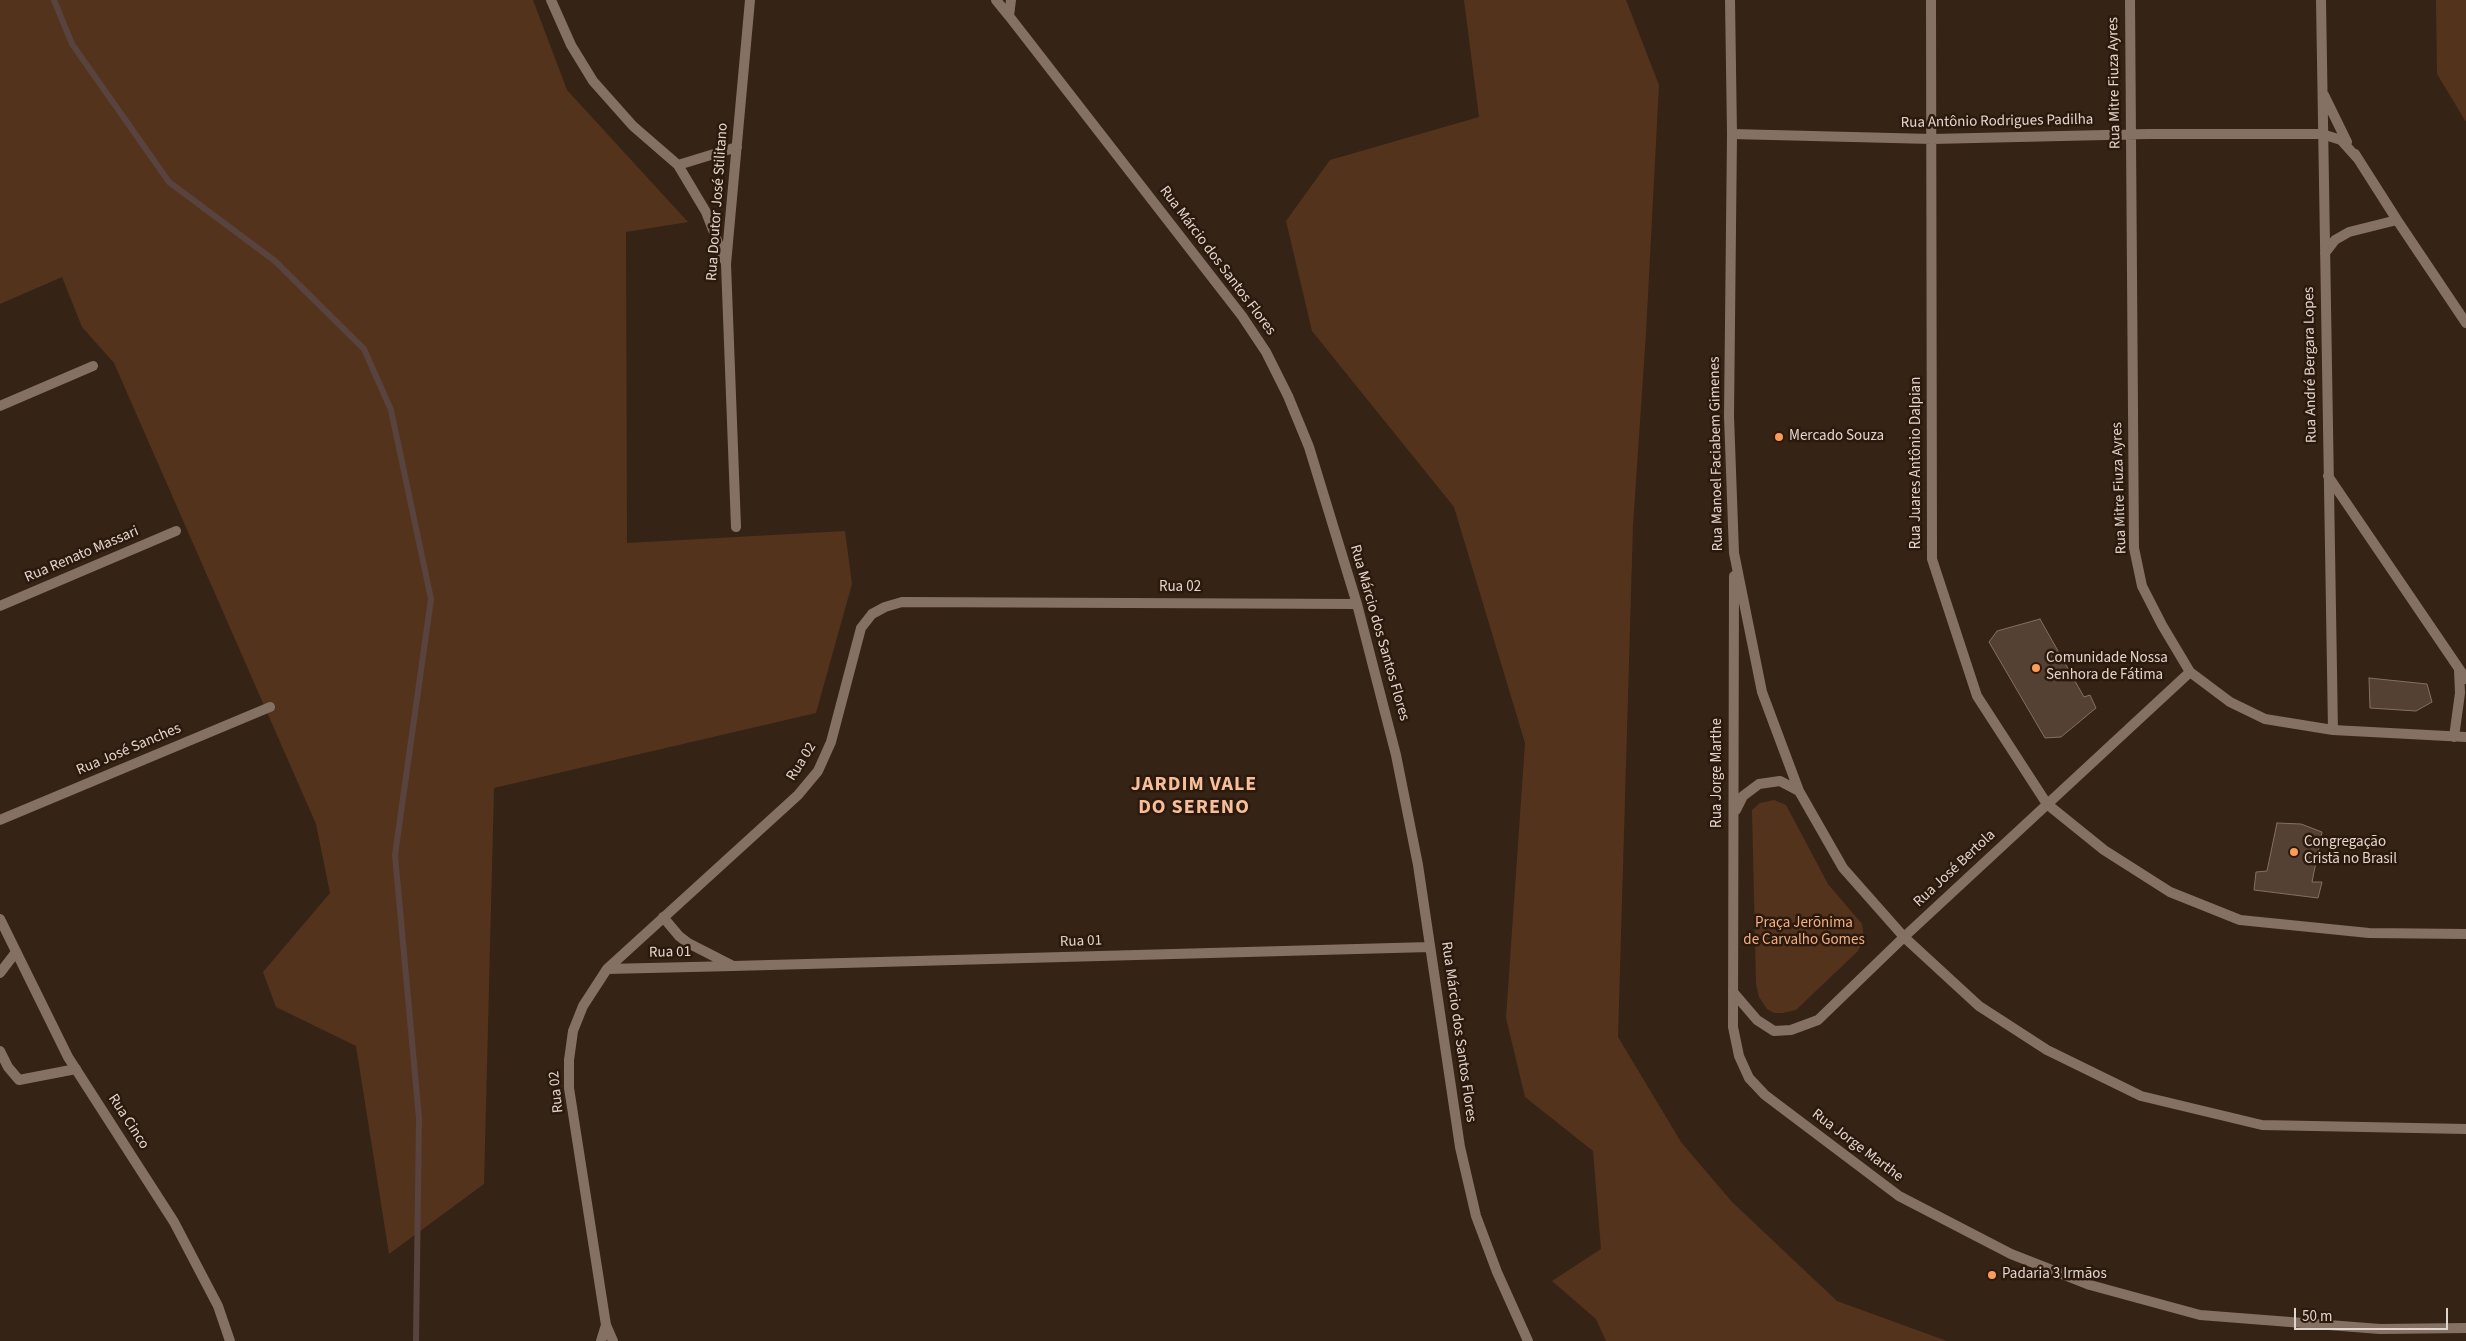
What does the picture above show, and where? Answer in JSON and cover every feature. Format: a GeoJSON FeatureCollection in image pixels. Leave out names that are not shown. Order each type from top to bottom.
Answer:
{"type":"FeatureCollection","features":[{"type":"Feature","properties":{"kind":"street"},"geometry":{"type":"LineString","coordinates":[[551,0],[571,45],[593,81],[633,126],[678,165],[706,212],[726,264]]}},
{"type":"Feature","properties":{"kind":"street","name":"Rua Doutor José Stilitano"},"geometry":{"type":"LineString","coordinates":[[736,526],[726,264],[750,0]]}},
{"type":"Feature","properties":{"kind":"street","name":"Rua Márcio dos Santos Flores"},"geometry":{"type":"LineString","coordinates":[[996,0],[1212,276],[1266,352],[1288,396],[1309,447],[1357,604],[1396,755],[1418,865],[1460,1147],[1476,1216],[1497,1272],[1528,1341]]}},
{"type":"Feature","properties":{"kind":"street"},"geometry":{"type":"LineString","coordinates":[[1009,16],[1011,0]]}},
{"type":"Feature","properties":{"kind":"street","name":"Rua Manoel Faciabem Gimenes"},"geometry":{"type":"LineString","coordinates":[[1730,0],[1732,134],[1729,416],[1734,552],[1762,692],[1799,791],[1843,868],[1904,937],[1980,1006],[2047,1050],[2141,1096],[2262,1125],[2466,1129]]}},
{"type":"Feature","properties":{"kind":"street","name":"Rua Juares Antônio Dalpian"},"geometry":{"type":"LineString","coordinates":[[1931,0],[1932,559],[1977,696],[2047,804],[2104,850],[2170,892],[2240,920],[2369,933],[2466,934]]}},
{"type":"Feature","properties":{"kind":"street","name":"Rua Mitre Fiuza Ayres"},"geometry":{"type":"LineString","coordinates":[[2130,0],[2134,548],[2142,586],[2162,625],[2190,672],[2230,702],[2265,719],[2333,730],[2466,737]]}},
{"type":"Feature","properties":{"kind":"street","name":"Rua André Bergara Lopes"},"geometry":{"type":"LineString","coordinates":[[2321,0],[2333,730]]}},
{"type":"Feature","properties":{"kind":"street"},"geometry":{"type":"LineString","coordinates":[[2322,89],[2342,132],[2358,159],[2466,323]]}},
{"type":"Feature","properties":{"kind":"street","name":"Rua Antônio Rodrigues Padilha"},"geometry":{"type":"LineString","coordinates":[[1732,134],[1932,139],[2322,134]]}},
{"type":"Feature","properties":{"kind":"street"},"geometry":{"type":"LineString","coordinates":[[2322,134],[2341,140],[2358,159]]}},
{"type":"Feature","properties":{"kind":"street"},"geometry":{"type":"LineString","coordinates":[[678,165],[737,147]]}},
{"type":"Feature","properties":{"kind":"street"},"geometry":{"type":"LineString","coordinates":[[2325,253],[2335,240],[2350,232],[2397,220]]}},
{"type":"Feature","properties":{"kind":"street"},"geometry":{"type":"LineString","coordinates":[[0,406],[93,366]]}},
{"type":"Feature","properties":{"kind":"street"},"geometry":{"type":"LineString","coordinates":[[2328,475],[2466,679]]}},
{"type":"Feature","properties":{"kind":"street","name":"Rua Renato Massari"},"geometry":{"type":"LineString","coordinates":[[0,606],[176,531]]}},
{"type":"Feature","properties":{"kind":"street","name":"Rua Jorge Marthe"},"geometry":{"type":"LineString","coordinates":[[1734,552],[1734,1027],[1739,1056],[1749,1078],[1764,1094],[1899,1196],[2011,1254],[2090,1285],[2200,1315],[2380,1329],[2466,1328]]}},
{"type":"Feature","properties":{"kind":"street","name":"Rua 02"},"geometry":{"type":"LineString","coordinates":[[613,1341],[606,1325],[569,1088],[568,1060],[573,1031],[598,981],[607,969],[798,795],[818,771],[831,742],[861,628],[872,614],[885,607],[902,602],[1357,604]]}},
{"type":"Feature","properties":{"kind":"street"},"geometry":{"type":"LineString","coordinates":[[2454,737],[2460,693],[2459,669]]}},
{"type":"Feature","properties":{"kind":"street","name":"Rua José Bertola"},"geometry":{"type":"LineString","coordinates":[[1734,992],[1765,1026],[1774,1030],[1791,1030],[1818,1020],[1904,937],[2190,672]]}},
{"type":"Feature","properties":{"kind":"street","name":"Rua José Sanches"},"geometry":{"type":"LineString","coordinates":[[0,820],[270,707]]}},
{"type":"Feature","properties":{"kind":"street"},"geometry":{"type":"LineString","coordinates":[[1733,818],[1743,796],[1759,784],[1780,781],[1799,791]]}},
{"type":"Feature","properties":{"kind":"street","name":"Rua 01"},"geometry":{"type":"LineString","coordinates":[[663,917],[679,936],[688,943],[733,966]]}},
{"type":"Feature","properties":{"kind":"street","name":"Rua Cinco"},"geometry":{"type":"LineString","coordinates":[[0,919],[50,1023],[76,1069],[174,1222],[218,1306],[230,1341]]}},
{"type":"Feature","properties":{"kind":"street","name":"Rua 01"},"geometry":{"type":"LineString","coordinates":[[607,969],[1430,947]]}},
{"type":"Feature","properties":{"kind":"street"},"geometry":{"type":"LineString","coordinates":[[0,973],[16,952]]}},
{"type":"Feature","properties":{"kind":"street"},"geometry":{"type":"LineString","coordinates":[[0,1051],[8,1067],[19,1080],[76,1069]]}},
{"type":"Feature","properties":{"kind":"street","name":"Rua 02"},"geometry":{"type":"LineString","coordinates":[[601,1341],[606,1325]]}},
{"type":"Feature","properties":{"kind":"green space"},"geometry":{"type":"Polygon","coordinates":[[[0,0],[533,0],[567,90],[688,222],[626,232],[627,543],[845,531],[852,584],[816,713],[494,788],[484,1184],[389,1254],[356,1046],[276,1007],[263,972],[330,893],[316,824],[114,363],[82,327],[62,277],[0,304],[0,0]]]}},
{"type":"Feature","properties":{"kind":"green space"},"geometry":{"type":"Polygon","coordinates":[[[1464,0],[1626,0],[1659,85],[1646,333],[1633,525],[1618,1037],[1681,1142],[1732,1202],[1837,1301],[1947,1341],[1606,1341],[1596,1319],[1552,1281],[1601,1249],[1593,1151],[1525,1097],[1506,1018],[1525,743],[1454,507],[1312,331],[1286,221],[1330,160],[1479,117],[1464,0]]]}},
{"type":"Feature","properties":{"kind":"green space"},"geometry":{"type":"Polygon","coordinates":[[[2436,0],[2466,0],[2466,122],[2437,74],[2436,0]]]}},
{"type":"Feature","properties":{"kind":"green space","name":"Praça Jerõnima de Carvalho Gomes"},"geometry":{"type":"Polygon","coordinates":[[[1774,800],[1786,805],[1828,884],[1862,924],[1864,938],[1858,951],[1796,1010],[1783,1013],[1774,1013],[1767,1009],[1759,997],[1756,984],[1752,810],[1760,803],[1774,800]]]}},
{"type":"Feature","properties":{"kind":"building","name":"Comunidade Nossa Senhora de Fátima"},"geometry":{"type":"Polygon","coordinates":[[[2040,619],[2084,697],[2090,695],[2096,708],[2061,737],[2045,738],[1989,642],[1997,631],[2040,619]]]}},
{"type":"Feature","properties":{"kind":"building"},"geometry":{"type":"Polygon","coordinates":[[[2369,678],[2427,684],[2432,702],[2416,711],[2370,708],[2369,678]]]}},
{"type":"Feature","properties":{"kind":"building","name":"Congregação Cristã no Brasil"},"geometry":{"type":"Polygon","coordinates":[[[2277,823],[2301,824],[2322,832],[2312,882],[2322,882],[2318,898],[2254,890],[2256,872],[2267,871],[2277,823]]]}},
{"type":"Feature","properties":{"kind":"waterway"},"geometry":{"type":"LineString","coordinates":[[54,0],[72,44],[169,182],[275,261],[364,349],[391,410],[431,599],[395,855],[419,1118],[416,1341]]}},
{"type":"Feature","properties":{"kind":"place","name":"Mercado Souza"},"geometry":{"type":"Point","coordinates":[1779,437]}},
{"type":"Feature","properties":{"kind":"place","name":"Comunidade Nossa Senhora de Fátima"},"geometry":{"type":"Point","coordinates":[2036,668]}},
{"type":"Feature","properties":{"kind":"place","name":"Congregação Cristã no Brasil"},"geometry":{"type":"Point","coordinates":[2294,852]}},
{"type":"Feature","properties":{"kind":"place","name":"Padaria 3 Irmãos"},"geometry":{"type":"Point","coordinates":[1992,1275]}},
{"type":"Feature","properties":{"kind":"district","name":"JARDIM VALE DO SERENO"},"geometry":{"type":"Point","coordinates":[1194,798]}}]}
